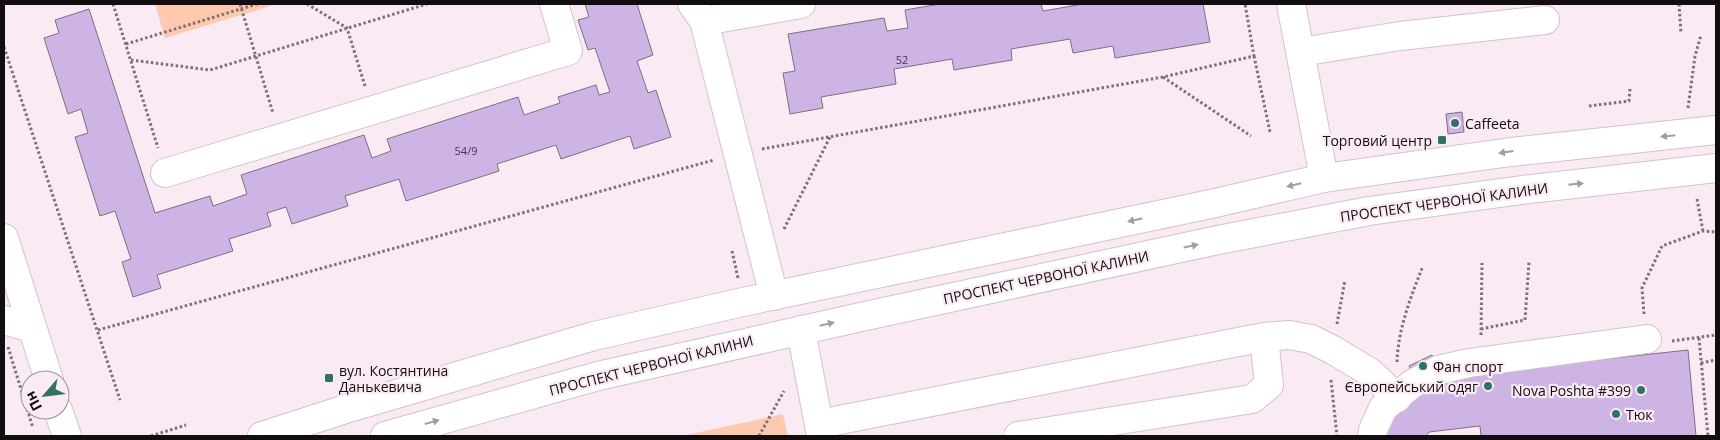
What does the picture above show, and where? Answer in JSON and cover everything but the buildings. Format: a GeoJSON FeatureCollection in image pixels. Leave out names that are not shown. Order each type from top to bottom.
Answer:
{"type":"FeatureCollection","features":[{"type":"Feature","properties":{"kind":"main road"},"geometry":{"type":"LineString","coordinates":[[165,173],[568,51],[554,4]]}},
{"type":"Feature","properties":{"kind":"main road"},"geometry":{"type":"LineString","coordinates":[[774,296],[738,153],[698,13],[801,4]]}},
{"type":"Feature","properties":{"kind":"main road"},"geometry":{"type":"LineString","coordinates":[[1291,4],[1324,178]]}},
{"type":"Feature","properties":{"kind":"main road"},"geometry":{"type":"LineString","coordinates":[[1301,52],[1400,36],[1545,20]]}},
{"type":"Feature","properties":{"kind":"main road"},"geometry":{"type":"LineString","coordinates":[[262,436],[352,407],[594,336],[1211,204],[1324,178],[1511,152],[1716,130]]}},
{"type":"Feature","properties":{"kind":"main road","name":"ПРОСПЕКТ ЧЕРВОНОЇ КАЛИНИ"},"geometry":{"type":"LineString","coordinates":[[394,435],[598,376],[1218,240],[1369,211],[1522,190],[1716,168]]}},
{"type":"Feature","properties":{"kind":"main road"},"geometry":{"type":"LineString","coordinates":[[4,238],[46,370]]}},
{"type":"Feature","properties":{"kind":"main road"},"geometry":{"type":"LineString","coordinates":[[1372,436],[1383,408],[1412,384],[1438,370],[1646,327]]}},
{"type":"Feature","properties":{"kind":"main road"},"geometry":{"type":"LineString","coordinates":[[5,332],[32,328]]}},
{"type":"Feature","properties":{"kind":"main road"},"geometry":{"type":"LineString","coordinates":[[801,330],[820,430],[1264,337],[1289,334],[1311,339],[1333,350],[1371,373],[1397,398]]}},
{"type":"Feature","properties":{"kind":"main road"},"geometry":{"type":"LineString","coordinates":[[1018,436],[1252,399],[1269,385],[1264,337]]}},
{"type":"Feature","properties":{"kind":"main road"},"geometry":{"type":"LineString","coordinates":[[61,420],[66,436]]}},
{"type":"Feature","properties":{"kind":"path"},"geometry":{"type":"LineString","coordinates":[[113,4],[165,173]]}},
{"type":"Feature","properties":{"kind":"path"},"geometry":{"type":"LineString","coordinates":[[240,4],[281,138]]}},
{"type":"Feature","properties":{"kind":"path"},"geometry":{"type":"LineString","coordinates":[[126,44],[257,4]]}},
{"type":"Feature","properties":{"kind":"path"},"geometry":{"type":"LineString","coordinates":[[307,4],[347,28],[373,110]]}},
{"type":"Feature","properties":{"kind":"path"},"geometry":{"type":"LineString","coordinates":[[131,60],[210,70],[427,4]]}},
{"type":"Feature","properties":{"kind":"path"},"geometry":{"type":"LineString","coordinates":[[1245,4],[1270,132]]}},
{"type":"Feature","properties":{"kind":"path"},"geometry":{"type":"LineString","coordinates":[[1679,4],[1681,33]]}},
{"type":"Feature","properties":{"kind":"path"},"geometry":{"type":"LineString","coordinates":[[1687,110],[1695,56],[1701,35]]}},
{"type":"Feature","properties":{"kind":"path"},"geometry":{"type":"LineString","coordinates":[[4,47],[120,400]]}},
{"type":"Feature","properties":{"kind":"path"},"geometry":{"type":"LineString","coordinates":[[98,330],[738,153],[1163,77],[1254,56]]}},
{"type":"Feature","properties":{"kind":"path"},"geometry":{"type":"LineString","coordinates":[[1163,77],[1251,136]]}},
{"type":"Feature","properties":{"kind":"path"},"geometry":{"type":"LineString","coordinates":[[1589,106],[1628,101],[1630,89]]}},
{"type":"Feature","properties":{"kind":"path"},"geometry":{"type":"LineString","coordinates":[[782,232],[830,137]]}},
{"type":"Feature","properties":{"kind":"path"},"geometry":{"type":"LineString","coordinates":[[1697,199],[1703,231]]}},
{"type":"Feature","properties":{"kind":"path"},"geometry":{"type":"LineString","coordinates":[[1646,327],[1642,288],[1662,246],[1703,231],[1716,232]]}},
{"type":"Feature","properties":{"kind":"path"},"geometry":{"type":"LineString","coordinates":[[732,251],[739,283]]}},
{"type":"Feature","properties":{"kind":"path"},"geometry":{"type":"LineString","coordinates":[[1481,329],[1525,320],[1529,262]]}},
{"type":"Feature","properties":{"kind":"path"},"geometry":{"type":"LineString","coordinates":[[1481,361],[1482,263]]}},
{"type":"Feature","properties":{"kind":"path"},"geometry":{"type":"LineString","coordinates":[[1397,398],[1397,352],[1409,301],[1423,266]]}},
{"type":"Feature","properties":{"kind":"path"},"geometry":{"type":"LineString","coordinates":[[5,332],[32,428]]}},
{"type":"Feature","properties":{"kind":"path"},"geometry":{"type":"LineString","coordinates":[[1708,436],[1699,338],[1716,335]]}},
{"type":"Feature","properties":{"kind":"path"},"geometry":{"type":"LineString","coordinates":[[1701,363],[1716,360]]}},
{"type":"Feature","properties":{"kind":"path"},"geometry":{"type":"LineString","coordinates":[[759,436],[784,391]]}},
{"type":"Feature","properties":{"kind":"path"},"geometry":{"type":"LineString","coordinates":[[151,436],[186,425]]}},
{"type":"Feature","properties":{"kind":"shaded area"},"geometry":{"type":"Polygon","coordinates":[[[155,4],[277,4],[165,38],[155,4]]]}},
{"type":"Feature","properties":{"kind":"shaded area"},"geometry":{"type":"Polygon","coordinates":[[[783,414],[788,436],[682,436],[783,414]]]}},
{"type":"Feature","properties":{"kind":"place","name":"Caffeeta"},"geometry":{"type":"Point","coordinates":[1455,123]}},
{"type":"Feature","properties":{"kind":"place","name":"Торговий центр"},"geometry":{"type":"Point","coordinates":[1442,140]}},
{"type":"Feature","properties":{"kind":"place","name":"Фан спорт"},"geometry":{"type":"Point","coordinates":[1423,366]}},
{"type":"Feature","properties":{"kind":"place","name":"вул. Костянтина Данькевича"},"geometry":{"type":"Point","coordinates":[329,378]}},
{"type":"Feature","properties":{"kind":"place","name":"Європейський одяг"},"geometry":{"type":"Point","coordinates":[1488,386]}},
{"type":"Feature","properties":{"kind":"place","name":"Nova Poshta #399"},"geometry":{"type":"Point","coordinates":[1641,390]}},
{"type":"Feature","properties":{"kind":"place","name":"Тюк"},"geometry":{"type":"Point","coordinates":[1616,414]}}]}
